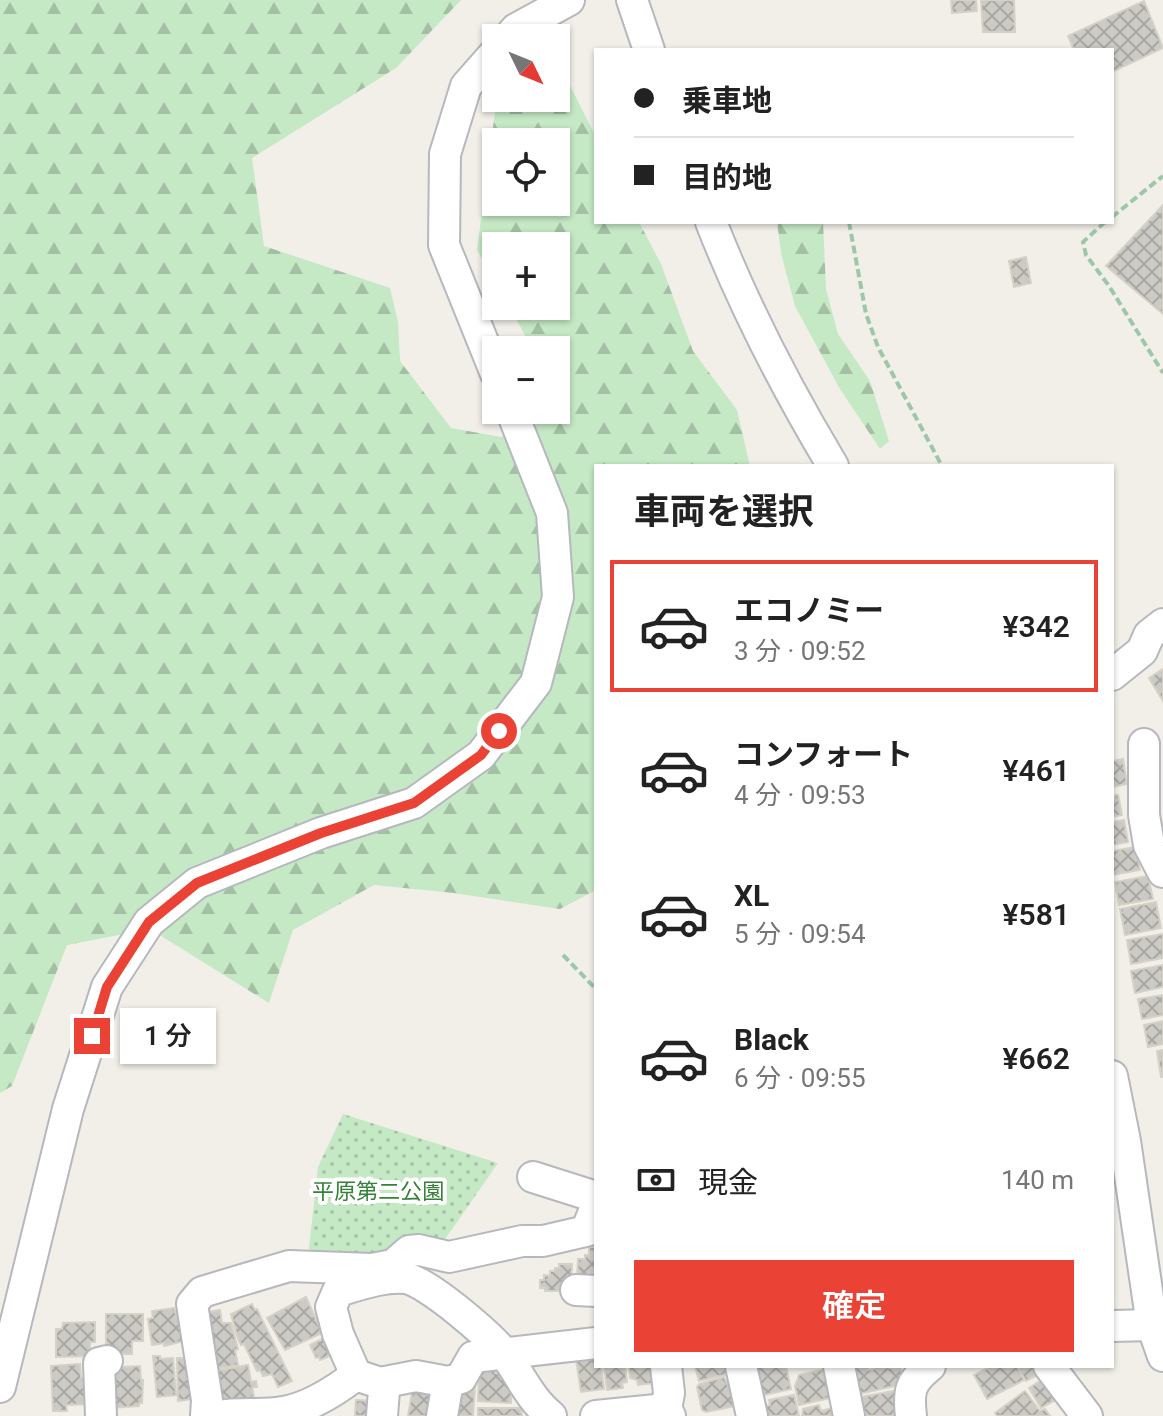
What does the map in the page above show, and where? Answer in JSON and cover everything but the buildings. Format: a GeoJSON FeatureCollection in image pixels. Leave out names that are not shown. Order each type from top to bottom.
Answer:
{"type":"FeatureCollection","features":[{"type":"Feature","properties":{"kind":"street"},"geometry":{"type":"LineString","coordinates":[[525,24],[569,0]]}},
{"type":"Feature","properties":{"kind":"street"},"geometry":{"type":"LineString","coordinates":[[632,0],[648,48]]}},
{"type":"Feature","properties":{"kind":"street"},"geometry":{"type":"LineString","coordinates":[[482,68],[466,86],[445,154],[444,229],[444,245],[482,339]]}},
{"type":"Feature","properties":{"kind":"street"},"geometry":{"type":"LineString","coordinates":[[712,224],[738,292],[793,398],[832,464]]}},
{"type":"Feature","properties":{"kind":"street"},"geometry":{"type":"LineString","coordinates":[[0,1387],[68,1109],[107,987],[149,922],[197,883],[321,833],[414,803],[481,755],[536,683],[558,597],[552,513],[517,424]]}},
{"type":"Feature","properties":{"kind":"street"},"geometry":{"type":"LineString","coordinates":[[1114,673],[1142,651],[1149,635],[1163,624]]}},
{"type":"Feature","properties":{"kind":"street"},"geometry":{"type":"LineString","coordinates":[[1144,744],[1144,815],[1149,845],[1163,872]]}},
{"type":"Feature","properties":{"kind":"street"},"geometry":{"type":"LineString","coordinates":[[1114,1086],[1163,1356]]}},
{"type":"Feature","properties":{"kind":"street"},"geometry":{"type":"LineString","coordinates":[[533,1177],[594,1196]]}},
{"type":"Feature","properties":{"kind":"street"},"geometry":{"type":"LineString","coordinates":[[206,1416],[207,1400],[192,1304],[202,1292],[289,1266],[372,1269],[393,1265],[409,1251],[419,1250],[449,1257],[522,1241],[561,1237],[586,1231],[594,1212]]}},
{"type":"Feature","properties":{"kind":"street"},"geometry":{"type":"LineString","coordinates":[[382,1416],[384,1390],[368,1379],[338,1334],[331,1307],[338,1291],[370,1281],[406,1278],[449,1303],[505,1354],[531,1396],[551,1416]]}},
{"type":"Feature","properties":{"kind":"street"},"geometry":{"type":"LineString","coordinates":[[1114,1326],[1157,1330]]}},
{"type":"Feature","properties":{"kind":"street"},"geometry":{"type":"LineString","coordinates":[[219,1416],[284,1412],[368,1379],[416,1376],[448,1382],[461,1378],[473,1357],[594,1343]]}},
{"type":"Feature","properties":{"kind":"street"},"geometry":{"type":"LineString","coordinates":[[101,1416],[99,1363],[107,1361]]}},
{"type":"Feature","properties":{"kind":"street"},"geometry":{"type":"LineString","coordinates":[[602,1416],[668,1412],[666,1368]]}},
{"type":"Feature","properties":{"kind":"street"},"geometry":{"type":"LineString","coordinates":[[741,1368],[752,1416]]}},
{"type":"Feature","properties":{"kind":"street"},"geometry":{"type":"LineString","coordinates":[[839,1368],[849,1416]]}},
{"type":"Feature","properties":{"kind":"street"},"geometry":{"type":"LineString","coordinates":[[911,1416],[909,1393],[922,1368]]}},
{"type":"Feature","properties":{"kind":"street"},"geometry":{"type":"LineString","coordinates":[[1051,1368],[1087,1416]]}},
{"type":"Feature","properties":{"kind":"street"},"geometry":{"type":"LineString","coordinates":[[442,1416],[448,1382]]}},
{"type":"Feature","properties":{"kind":"path"},"geometry":{"type":"LineString","coordinates":[[1114,215],[1163,176]]}},
{"type":"Feature","properties":{"kind":"path"},"geometry":{"type":"LineString","coordinates":[[849,224],[866,314],[878,347],[941,464]]}},
{"type":"Feature","properties":{"kind":"path"},"geometry":{"type":"LineString","coordinates":[[1103,224],[1083,242],[1086,255],[1118,299],[1163,373]]}},
{"type":"Feature","properties":{"kind":"path"},"geometry":{"type":"LineString","coordinates":[[563,955],[594,987]]}},
{"type":"Feature","properties":{"kind":"green space"},"geometry":{"type":"Polygon","coordinates":[[[0,0],[461,0],[396,68],[252,158],[264,246],[390,288],[398,322],[400,361],[451,428],[501,437],[538,424],[570,424],[570,336],[525,336],[517,320],[570,320],[570,232],[482,232],[482,259],[477,250],[482,212],[482,216],[570,216],[570,128],[493,128],[495,112],[570,112],[570,86],[594,133],[594,224],[640,224],[661,264],[693,351],[737,410],[750,464],[594,464],[594,891],[560,909],[374,885],[293,930],[269,1003],[150,929],[67,945],[12,1086],[0,1093],[0,0]]]}},
{"type":"Feature","properties":{"kind":"green space"},"geometry":{"type":"Polygon","coordinates":[[[777,224],[823,224],[826,289],[838,334],[870,381],[889,441],[880,449],[840,389],[795,306],[781,253],[777,224]]]}},
{"type":"Feature","properties":{"kind":"green space","name":"平原第二公園"},"geometry":{"type":"Polygon","coordinates":[[[343,1114],[498,1163],[439,1248],[392,1261],[308,1257],[318,1167],[343,1114]]]}},
{"type":"Feature","properties":{"kind":"route"},"geometry":{"type":"LineString","coordinates":[[92,1036],[107,987],[149,922],[197,883],[321,833],[414,803],[481,755],[499,731]]}}]}
